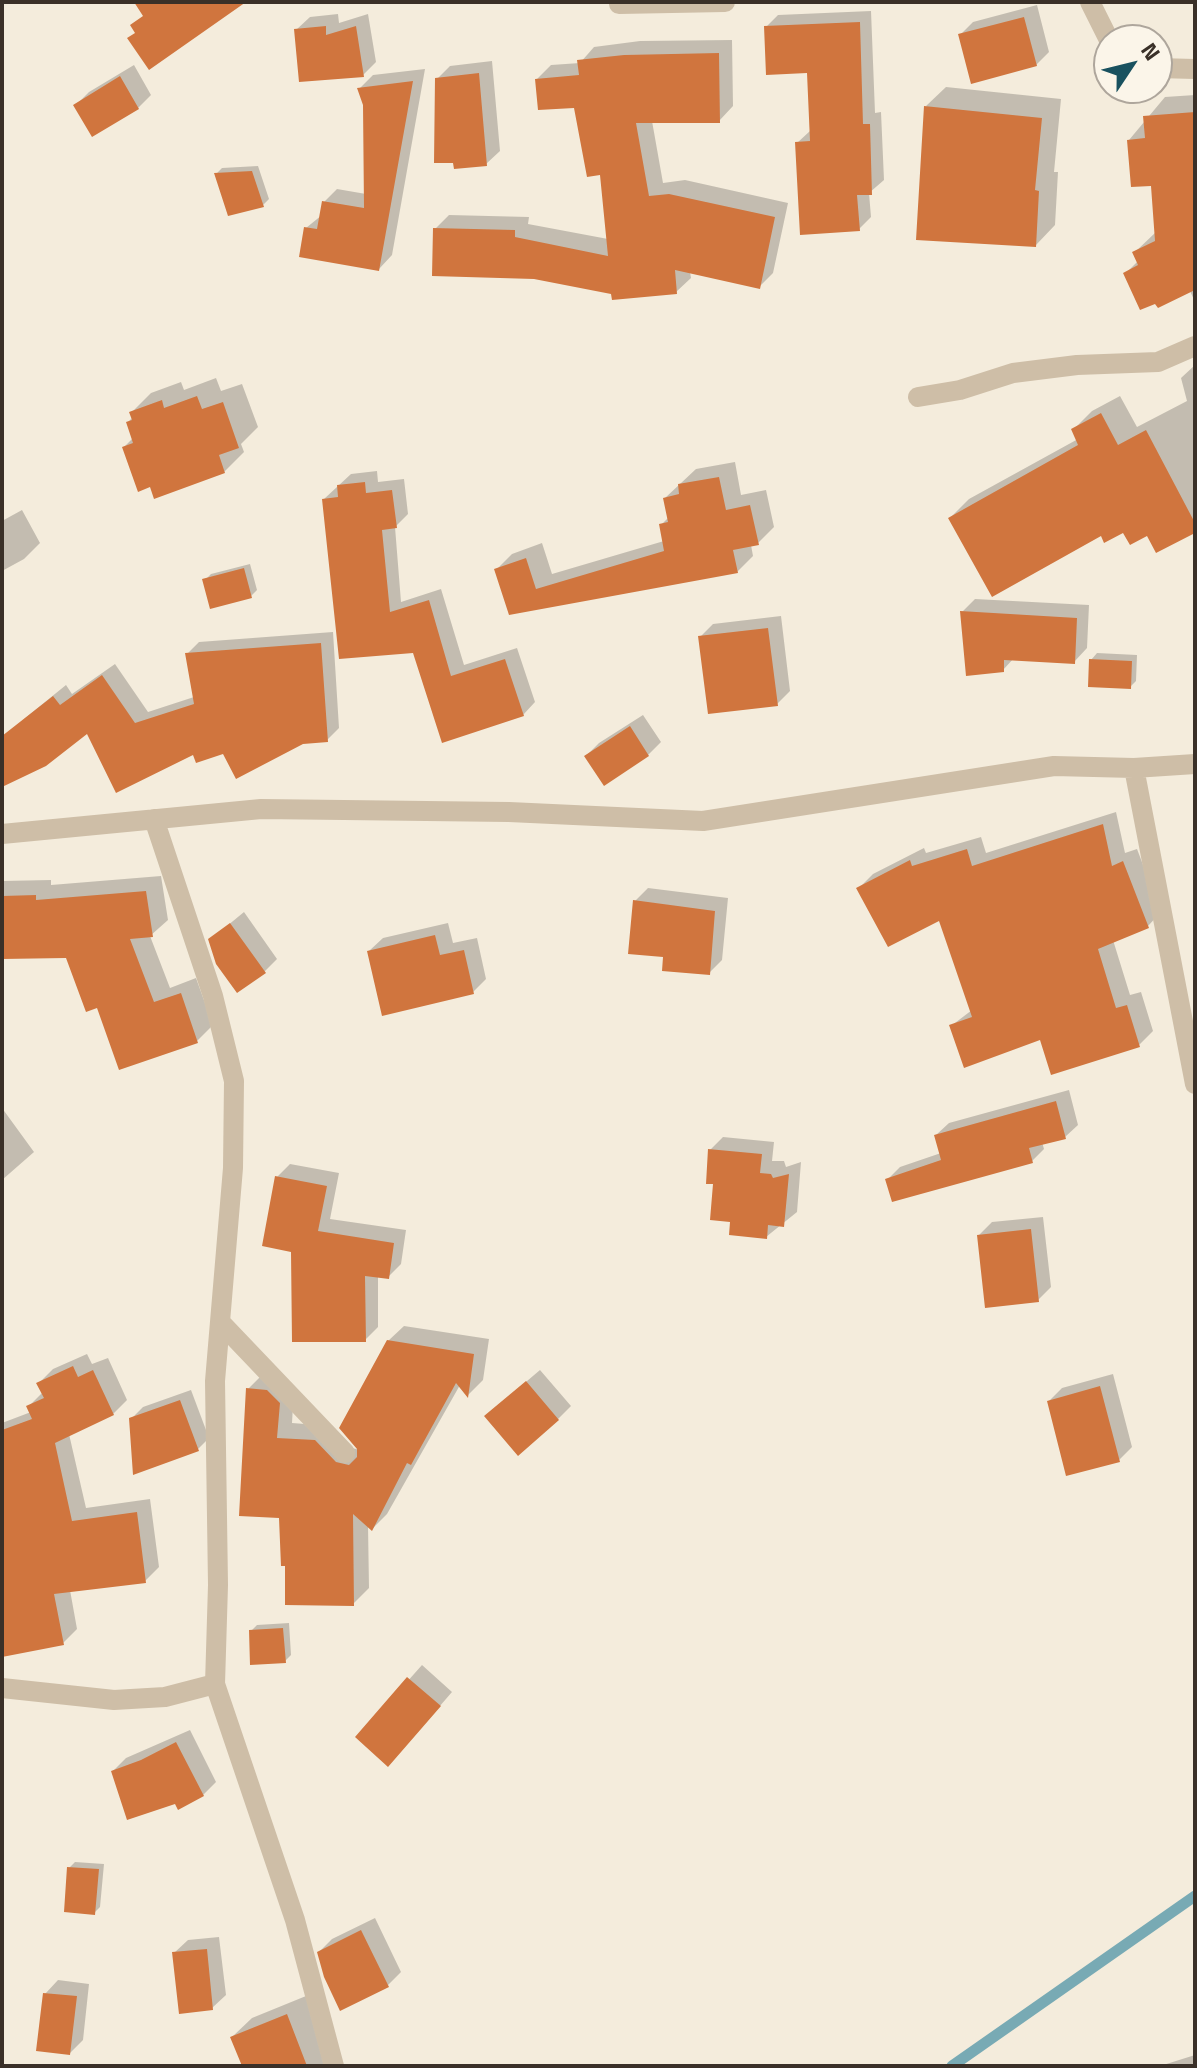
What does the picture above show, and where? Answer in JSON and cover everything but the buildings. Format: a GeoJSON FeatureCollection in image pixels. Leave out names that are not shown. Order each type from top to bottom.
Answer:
{"type":"FeatureCollection","features":[{"type":"Feature","properties":{"kind":"street"},"geometry":{"type":"LineString","coordinates":[[619,4],[725,2]]}},
{"type":"Feature","properties":{"kind":"street"},"geometry":{"type":"LineString","coordinates":[[1090,2],[1101,24]]}},
{"type":"Feature","properties":{"kind":"street"},"geometry":{"type":"LineString","coordinates":[[1173,68],[1195,69]]}},
{"type":"Feature","properties":{"kind":"street"},"geometry":{"type":"LineString","coordinates":[[918,397],[960,390],[1013,373],[1077,365],[1158,362],[1195,346]]}},
{"type":"Feature","properties":{"kind":"street"},"geometry":{"type":"LineString","coordinates":[[2,834],[261,809],[509,812],[703,821],[1054,766],[1134,768],[1195,764]]}},
{"type":"Feature","properties":{"kind":"street"},"geometry":{"type":"LineString","coordinates":[[1134,768],[1195,1084]]}},
{"type":"Feature","properties":{"kind":"street"},"geometry":{"type":"LineString","coordinates":[[154,819],[213,996],[234,1081],[233,1168],[215,1381],[218,1585],[215,1684],[295,1920],[334,2066]]}},
{"type":"Feature","properties":{"kind":"street"},"geometry":{"type":"LineString","coordinates":[[221,1323],[345,1453]]}},
{"type":"Feature","properties":{"kind":"street"},"geometry":{"type":"LineString","coordinates":[[2,1688],[114,1700],[165,1697],[215,1684]]}},
{"type":"Feature","properties":{"kind":"waterway"},"geometry":{"type":"LineString","coordinates":[[952,2066],[1195,1896]]}}]}
